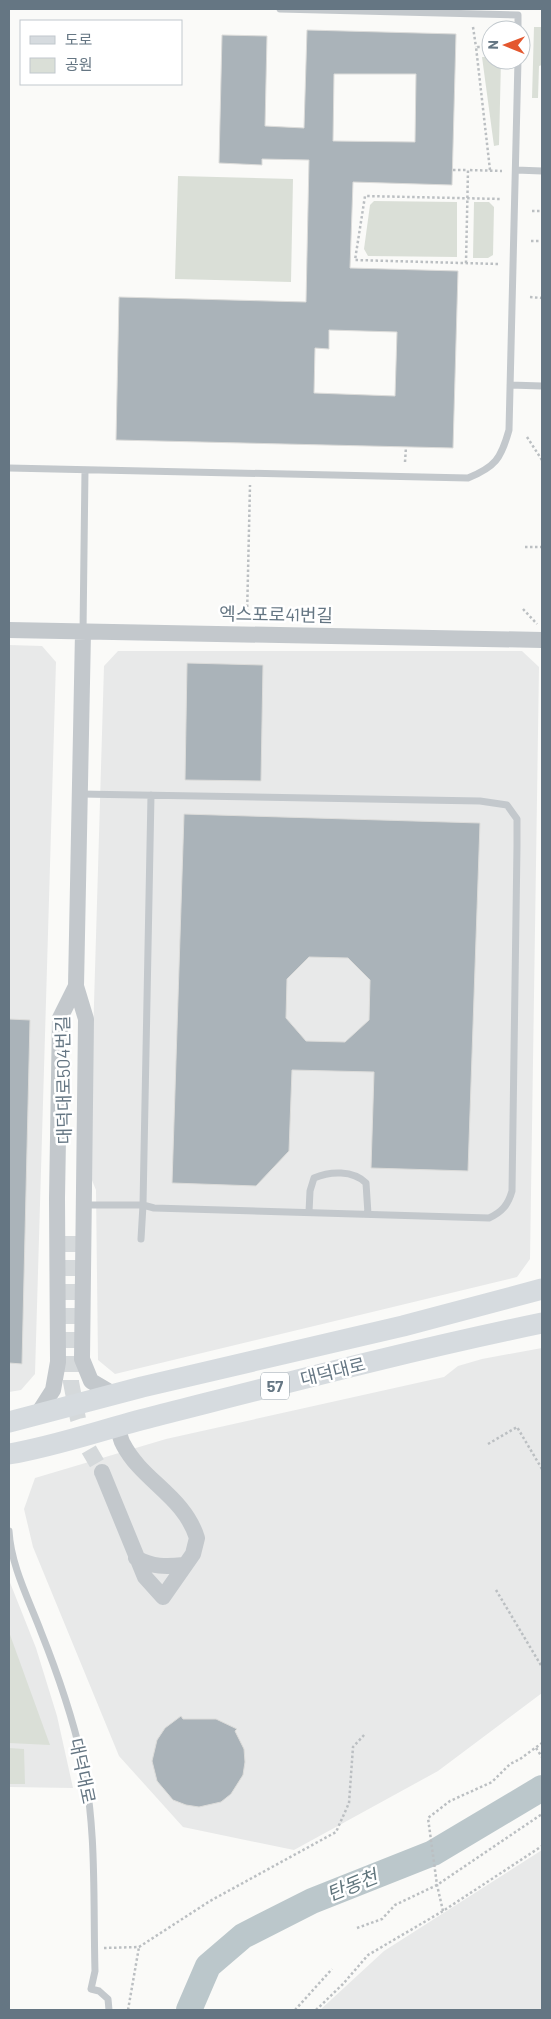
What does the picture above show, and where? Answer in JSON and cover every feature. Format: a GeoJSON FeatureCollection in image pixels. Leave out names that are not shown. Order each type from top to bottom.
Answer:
{"type":"FeatureCollection","features":[{"type":"Feature","properties":{"kind":"main road","name":"대덕대로"},"geometry":{"type":"LineString","coordinates":[[9,1422],[113,1394],[403,1326],[542,1290]]}},
{"type":"Feature","properties":{"kind":"main road","name":"대덕대로"},"geometry":{"type":"LineString","coordinates":[[9,1454],[40,1449],[118,1425],[398,1355],[542,1322]]}},
{"type":"Feature","properties":{"kind":"street","name":"엑스포로41번길"},"geometry":{"type":"LineString","coordinates":[[9,630],[542,640]]}},
{"type":"Feature","properties":{"kind":"street","name":"대덕대로504번길"},"geometry":{"type":"LineString","coordinates":[[83,632],[76,986],[86,1019],[84,1205],[78,1241],[82,1359],[91,1381],[113,1394]]}},
{"type":"Feature","properties":{"kind":"street"},"geometry":{"type":"LineString","coordinates":[[58,1251],[65,1262],[77,1259],[76,986]]}},
{"type":"Feature","properties":{"kind":"street"},"geometry":{"type":"LineString","coordinates":[[37,1415],[53,1390],[58,1362],[60,1018],[76,986]]}},
{"type":"Feature","properties":{"kind":"street"},"geometry":{"type":"LineString","coordinates":[[102,1472],[145,1578],[163,1597],[192,1554],[197,1538],[187,1513],[144,1471],[122,1444],[118,1425]]}},
{"type":"Feature","properties":{"kind":"street"},"geometry":{"type":"LineString","coordinates":[[136,1558],[160,1567],[184,1565]]}},
{"type":"Feature","properties":{"kind":"lane"},"geometry":{"type":"LineString","coordinates":[[280,9],[518,15],[518,20]]}},
{"type":"Feature","properties":{"kind":"lane"},"geometry":{"type":"LineString","coordinates":[[9,468],[468,478],[494,464],[504,449],[509,430],[518,70]]}},
{"type":"Feature","properties":{"kind":"lane"},"geometry":{"type":"LineString","coordinates":[[516,170],[542,171]]}},
{"type":"Feature","properties":{"kind":"lane"},"geometry":{"type":"LineString","coordinates":[[510,385],[542,386]]}},
{"type":"Feature","properties":{"kind":"lane"},"geometry":{"type":"LineString","coordinates":[[83,632],[85,470]]}},
{"type":"Feature","properties":{"kind":"lane"},"geometry":{"type":"LineString","coordinates":[[80,794],[480,801],[507,805],[514,813],[517,846],[512,1191],[509,1201],[503,1210],[489,1218],[154,1208],[143,1205],[84,1205]]}},
{"type":"Feature","properties":{"kind":"lane"},"geometry":{"type":"LineString","coordinates":[[141,1239],[151,795]]}},
{"type":"Feature","properties":{"kind":"lane"},"geometry":{"type":"LineString","coordinates":[[309,1212],[310,1190],[314,1178],[325,1174],[352,1174],[366,1184],[368,1214]]}},
{"type":"Feature","properties":{"kind":"lane","name":"대덕대로"},"geometry":{"type":"LineString","coordinates":[[9,1531],[21,1582],[42,1635],[82,1759],[91,1814],[95,1971],[91,1989],[99,1991],[108,1999],[109,2010]]}},
{"type":"Feature","properties":{"kind":"path"},"geometry":{"type":"LineString","coordinates":[[472,27],[490,170]]}},
{"type":"Feature","properties":{"kind":"path"},"geometry":{"type":"LineString","coordinates":[[476,47],[481,47]]}},
{"type":"Feature","properties":{"kind":"path"},"geometry":{"type":"LineString","coordinates":[[453,170],[502,171]]}},
{"type":"Feature","properties":{"kind":"path"},"geometry":{"type":"LineString","coordinates":[[466,263],[468,170]]}},
{"type":"Feature","properties":{"kind":"path"},"geometry":{"type":"LineString","coordinates":[[355,260],[365,196],[501,199]]}},
{"type":"Feature","properties":{"kind":"path"},"geometry":{"type":"LineString","coordinates":[[532,211],[542,211]]}},
{"type":"Feature","properties":{"kind":"path"},"geometry":{"type":"LineString","coordinates":[[531,241],[542,241]]}},
{"type":"Feature","properties":{"kind":"path"},"geometry":{"type":"LineString","coordinates":[[351,260],[498,264]]}},
{"type":"Feature","properties":{"kind":"path"},"geometry":{"type":"LineString","coordinates":[[530,297],[542,298]]}},
{"type":"Feature","properties":{"kind":"path"},"geometry":{"type":"LineString","coordinates":[[526,438],[542,460]]}},
{"type":"Feature","properties":{"kind":"path"},"geometry":{"type":"LineString","coordinates":[[406,447],[406,462]]}},
{"type":"Feature","properties":{"kind":"path"},"geometry":{"type":"LineString","coordinates":[[247,616],[250,485]]}},
{"type":"Feature","properties":{"kind":"path"},"geometry":{"type":"LineString","coordinates":[[525,547],[542,547]]}},
{"type":"Feature","properties":{"kind":"path"},"geometry":{"type":"LineString","coordinates":[[523,609],[536,624]]}},
{"type":"Feature","properties":{"kind":"path"},"geometry":{"type":"LineString","coordinates":[[488,1444],[517,1427],[542,1469]]}},
{"type":"Feature","properties":{"kind":"path"},"geometry":{"type":"LineString","coordinates":[[496,1590],[542,1667]]}},
{"type":"Feature","properties":{"kind":"path"},"geometry":{"type":"LineString","coordinates":[[94,1949],[139,1947],[210,1901],[336,1832],[349,1803],[353,1746],[365,1734]]}},
{"type":"Feature","properties":{"kind":"path"},"geometry":{"type":"LineString","coordinates":[[443,1911],[437,1885],[428,1818],[450,1801],[492,1782],[510,1764],[536,1748],[542,1742]]}},
{"type":"Feature","properties":{"kind":"path"},"geometry":{"type":"LineString","coordinates":[[536,1748],[542,1757]]}},
{"type":"Feature","properties":{"kind":"path"},"geometry":{"type":"LineString","coordinates":[[357,1928],[382,1919],[395,1905],[437,1885],[542,1814]]}},
{"type":"Feature","properties":{"kind":"path"},"geometry":{"type":"LineString","coordinates":[[316,2010],[343,1984],[368,1954],[443,1911],[542,1846]]}},
{"type":"Feature","properties":{"kind":"path"},"geometry":{"type":"LineString","coordinates":[[128,2010],[139,1947]]}},
{"type":"Feature","properties":{"kind":"path"},"geometry":{"type":"LineString","coordinates":[[295,2010],[332,1969]]}},
{"type":"Feature","properties":{"kind":"shaded area"},"geometry":{"type":"Polygon","coordinates":[[[9,645],[42,646],[56,662],[35,1374],[21,1390],[9,1392],[9,645]]]}},
{"type":"Feature","properties":{"kind":"shaded area"},"geometry":{"type":"Polygon","coordinates":[[[118,651],[522,651],[539,667],[530,1259],[517,1277],[115,1374],[98,1360],[96,1190],[89,1173],[104,666],[118,651]]]}},
{"type":"Feature","properties":{"kind":"shaded area"},"geometry":{"type":"Polygon","coordinates":[[[542,1348],[542,1693],[438,1771],[294,1850],[183,1827],[119,1756],[33,1547],[24,1509],[35,1478],[166,1439],[444,1377],[458,1366],[482,1359],[542,1348]]]}},
{"type":"Feature","properties":{"kind":"shaded area"},"geometry":{"type":"Polygon","coordinates":[[[9,1580],[36,1648],[57,1716],[73,1788],[9,1787],[9,1580]]]}},
{"type":"Feature","properties":{"kind":"shaded area"},"geometry":{"type":"Polygon","coordinates":[[[542,1850],[542,2010],[320,2010],[384,1951],[542,1850]]]}},
{"type":"Feature","properties":{"kind":"green space"},"geometry":{"type":"Polygon","coordinates":[[[534,27],[542,27],[542,65],[539,66],[538,98],[532,98],[534,27]]]}},
{"type":"Feature","properties":{"kind":"green space"},"geometry":{"type":"Polygon","coordinates":[[[484,70],[501,70],[499,145],[494,146],[484,70]]]}},
{"type":"Feature","properties":{"kind":"green space"},"geometry":{"type":"Polygon","coordinates":[[[178,176],[293,179],[291,282],[175,279],[178,176]]]}},
{"type":"Feature","properties":{"kind":"green space"},"geometry":{"type":"Polygon","coordinates":[[[374,201],[457,202],[457,257],[368,256],[364,249],[370,205],[374,201]]]}},
{"type":"Feature","properties":{"kind":"green space"},"geometry":{"type":"Polygon","coordinates":[[[474,202],[489,202],[494,207],[493,255],[488,258],[473,258],[474,202]]]}},
{"type":"Feature","properties":{"kind":"green space"},"geometry":{"type":"Polygon","coordinates":[[[9,1632],[50,1745],[9,1743],[9,1632]]]}},
{"type":"Feature","properties":{"kind":"green space"},"geometry":{"type":"Polygon","coordinates":[[[9,1748],[24,1749],[25,1784],[9,1784],[9,1748]]]}},
{"type":"Feature","properties":{"kind":"building"},"geometry":{"type":"Polygon","coordinates":[[[307,30],[456,34],[452,185],[353,182],[350,268],[458,271],[453,448],[116,440],[119,297],[306,302],[309,160],[262,159],[262,165],[219,163],[222,35],[267,36],[265,126],[304,128],[307,30]],[[334,74],[333,141],[415,142],[416,74],[334,74]],[[329,330],[329,349],[315,348],[314,393],[395,396],[397,332],[329,330]]]}},
{"type":"Feature","properties":{"kind":"building"},"geometry":{"type":"Polygon","coordinates":[[[187,663],[263,665],[261,781],[185,780],[187,663]]]}},
{"type":"Feature","properties":{"kind":"building"},"geometry":{"type":"Polygon","coordinates":[[[184,814],[480,823],[468,1171],[371,1168],[374,1072],[292,1070],[289,1151],[256,1186],[172,1183],[184,814]],[[309,957],[287,979],[286,1018],[306,1041],[345,1042],[369,1020],[370,980],[348,958],[309,957]]]}},
{"type":"Feature","properties":{"kind":"building"},"geometry":{"type":"Polygon","coordinates":[[[9,1019],[30,1020],[22,1364],[9,1363],[9,1019]]]}},
{"type":"Feature","properties":{"kind":"building"},"geometry":{"type":"Polygon","coordinates":[[[181,1716],[183,1719],[216,1719],[237,1729],[235,1731],[244,1749],[243,1775],[231,1794],[221,1802],[199,1807],[186,1805],[173,1800],[157,1781],[152,1761],[157,1740],[165,1728],[181,1716]]]}},
{"type":"Feature","properties":{"kind":"waterway","name":"탄동천"},"geometry":{"type":"LineString","coordinates":[[189,2010],[208,1966],[243,1936],[312,1901],[433,1853],[542,1788]]}},
{"type":"Feature","properties":{"kind":"tunnel"},"geometry":{"type":"LineString","coordinates":[[73,1236],[71,1382],[78,1419],[88,1448],[102,1472]]}}]}
